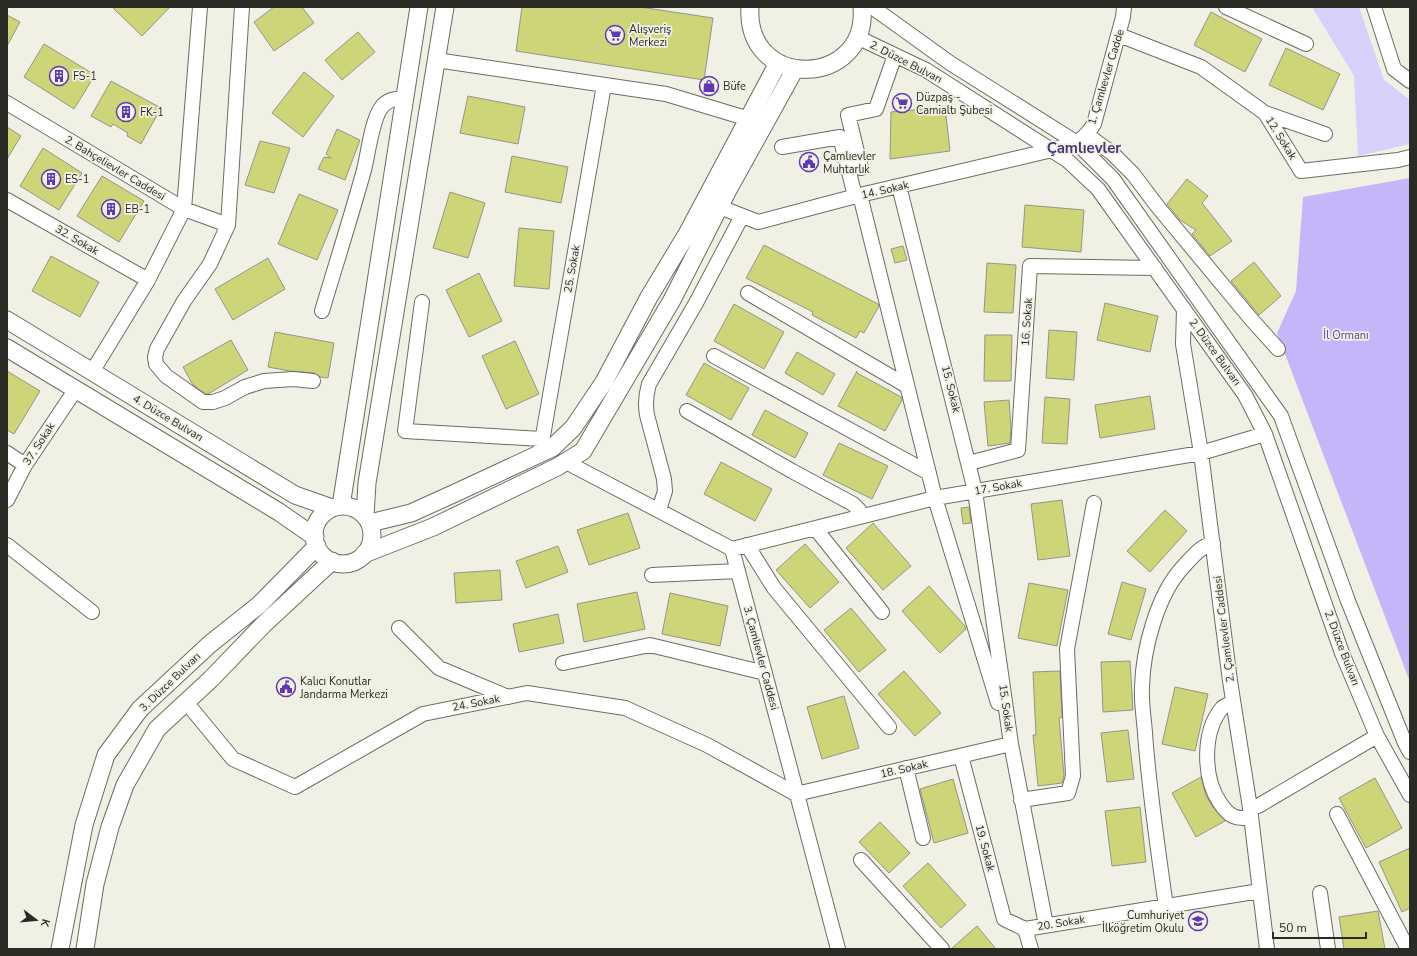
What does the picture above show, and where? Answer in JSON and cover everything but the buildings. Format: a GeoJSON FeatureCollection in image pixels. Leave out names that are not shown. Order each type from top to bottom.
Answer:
{"type":"FeatureCollection","features":[{"type":"Feature","properties":{"kind":"main road"},"geometry":{"type":"LineString","coordinates":[[336,507],[420,7]]}},
{"type":"Feature","properties":{"kind":"main road"},"geometry":{"type":"LineString","coordinates":[[367,519],[368,475],[445,7]]}},
{"type":"Feature","properties":{"kind":"main road"},"geometry":{"type":"LineString","coordinates":[[750,7],[749,20],[754,37],[764,52],[778,63],[795,70],[814,70],[832,64],[847,53],[858,37],[863,19],[862,7]]}},
{"type":"Feature","properties":{"kind":"main road"},"geometry":{"type":"LineString","coordinates":[[367,519],[411,513],[453,494],[541,446],[552,448],[573,428],[604,382],[649,297],[687,234],[778,63]]}},
{"type":"Feature","properties":{"kind":"main road"},"geometry":{"type":"LineString","coordinates":[[364,554],[433,527],[557,468],[583,451],[672,300],[720,207],[795,70]]}},
{"type":"Feature","properties":{"kind":"main road","name":"4. Düzce Bulvarı"},"geometry":{"type":"LineString","coordinates":[[7,320],[295,495],[336,507]]}},
{"type":"Feature","properties":{"kind":"main road","name":"4. Düzce Bulvarı"},"geometry":{"type":"LineString","coordinates":[[7,348],[279,512],[316,542]]}},
{"type":"Feature","properties":{"kind":"main road"},"geometry":{"type":"LineString","coordinates":[[350,506],[358,510],[367,519],[372,531],[372,540],[369,547],[358,560],[350,563],[341,563],[332,561],[321,552],[316,542],[315,528],[318,520],[324,513],[336,507],[350,506]]}},
{"type":"Feature","properties":{"kind":"main road","name":"3. Düzce Bulvarı"},"geometry":{"type":"LineString","coordinates":[[60,949],[84,825],[106,755],[140,709],[210,644],[258,605],[316,542]]}},
{"type":"Feature","properties":{"kind":"main road"},"geometry":{"type":"LineString","coordinates":[[84,949],[95,884],[110,827],[125,785],[157,729],[211,679],[264,624],[332,561]]}},
{"type":"Feature","properties":{"kind":"street"},"geometry":{"type":"LineString","coordinates":[[92,372],[148,280],[184,209],[200,7]]}},
{"type":"Feature","properties":{"kind":"street"},"geometry":{"type":"LineString","coordinates":[[242,7],[228,225],[210,264],[184,301],[157,349],[155,358],[156,364],[166,376],[203,402],[213,402],[226,398],[245,387],[264,381],[278,379],[313,381]]}},
{"type":"Feature","properties":{"kind":"street","name":"2. Düzce Bulvarı"},"geometry":{"type":"LineString","coordinates":[[872,7],[950,63],[1082,139],[1113,180],[1281,416],[1348,601],[1402,736],[1410,752]]}},
{"type":"Feature","properties":{"kind":"street","name":"1. Çamlıevler Cadde"},"geometry":{"type":"LineString","coordinates":[[1082,139],[1094,124],[1119,35],[1124,7]]}},
{"type":"Feature","properties":{"kind":"street"},"geometry":{"type":"LineString","coordinates":[[1226,7],[1306,44]]}},
{"type":"Feature","properties":{"kind":"street"},"geometry":{"type":"LineString","coordinates":[[1374,7],[1394,69],[1410,81]]}},
{"type":"Feature","properties":{"kind":"street","name":"12. Sokak"},"geometry":{"type":"LineString","coordinates":[[1119,35],[1201,67],[1265,113],[1301,171],[1398,160],[1410,157]]}},
{"type":"Feature","properties":{"kind":"street","name":"2. Düzce Bulvarı"},"geometry":{"type":"LineString","coordinates":[[858,37],[926,70],[1067,160],[1098,189],[1245,395],[1266,434],[1342,653],[1377,736],[1410,795]]}},
{"type":"Feature","properties":{"kind":"street"},"geometry":{"type":"LineString","coordinates":[[861,168],[848,115],[876,109],[894,55]]}},
{"type":"Feature","properties":{"kind":"street"},"geometry":{"type":"LineString","coordinates":[[436,60],[666,94],[749,119]]}},
{"type":"Feature","properties":{"kind":"street","name":"25. Sokak"},"geometry":{"type":"LineString","coordinates":[[541,446],[604,85]]}},
{"type":"Feature","properties":{"kind":"street"},"geometry":{"type":"LineString","coordinates":[[322,311],[360,183],[377,116],[382,106],[386,102],[391,99],[405,98]]}},
{"type":"Feature","properties":{"kind":"street","name":"2. Bahçelievler Caddesi"},"geometry":{"type":"LineString","coordinates":[[7,103],[184,209],[228,225]]}},
{"type":"Feature","properties":{"kind":"street"},"geometry":{"type":"LineString","coordinates":[[1265,113],[1325,134]]}},
{"type":"Feature","properties":{"kind":"street","name":"15. Sokak"},"geometry":{"type":"LineString","coordinates":[[782,147],[840,137],[858,196],[935,498],[1011,744]]}},
{"type":"Feature","properties":{"kind":"street"},"geometry":{"type":"LineString","coordinates":[[1082,139],[1112,153],[1134,174],[1158,207],[1251,319],[1278,349]]}},
{"type":"Feature","properties":{"kind":"street","name":"14. Sokak"},"geometry":{"type":"LineString","coordinates":[[720,207],[758,222],[858,196],[1052,150],[1082,139]]}},
{"type":"Feature","properties":{"kind":"street","name":"15. Sokak"},"geometry":{"type":"LineString","coordinates":[[899,186],[975,491],[1011,744]]}},
{"type":"Feature","properties":{"kind":"street","name":"32. Sokak"},"geometry":{"type":"LineString","coordinates":[[7,200],[148,280]]}},
{"type":"Feature","properties":{"kind":"street"},"geometry":{"type":"LineString","coordinates":[[659,510],[665,491],[664,479],[647,415],[647,391],[742,216]]}},
{"type":"Feature","properties":{"kind":"street","name":"16. Sokak"},"geometry":{"type":"LineString","coordinates":[[969,463],[1018,450],[1030,266],[1155,268]]}},
{"type":"Feature","properties":{"kind":"street"},"geometry":{"type":"LineString","coordinates":[[748,293],[907,386]]}},
{"type":"Feature","properties":{"kind":"street"},"geometry":{"type":"LineString","coordinates":[[422,302],[405,431],[541,446]]}},
{"type":"Feature","properties":{"kind":"street","name":"2. Çamlıevler Caddesi"},"geometry":{"type":"LineString","coordinates":[[1184,309],[1183,344],[1202,453],[1233,702],[1250,812],[1267,949]]}},
{"type":"Feature","properties":{"kind":"street"},"geometry":{"type":"LineString","coordinates":[[714,356],[929,473]]}},
{"type":"Feature","properties":{"kind":"street","name":"37. Sokak"},"geometry":{"type":"LineString","coordinates":[[7,500],[25,465],[76,389]]}},
{"type":"Feature","properties":{"kind":"street"},"geometry":{"type":"LineString","coordinates":[[687,412],[853,504],[859,510],[860,517]]}},
{"type":"Feature","properties":{"kind":"street","name":"17. Sokak"},"geometry":{"type":"LineString","coordinates":[[732,549],[935,498],[1202,453],[1266,434]]}},
{"type":"Feature","properties":{"kind":"street"},"geometry":{"type":"LineString","coordinates":[[7,453],[25,465]]}},
{"type":"Feature","properties":{"kind":"street"},"geometry":{"type":"LineString","coordinates":[[566,462],[732,549]]}},
{"type":"Feature","properties":{"kind":"street"},"geometry":{"type":"LineString","coordinates":[[1021,800],[1068,793],[1073,776],[1067,649],[1094,503]]}},
{"type":"Feature","properties":{"kind":"street"},"geometry":{"type":"LineString","coordinates":[[815,528],[882,612]]}},
{"type":"Feature","properties":{"kind":"street"},"geometry":{"type":"LineString","coordinates":[[1166,907],[1147,763],[1142,688],[1143,672],[1148,644],[1160,602],[1169,585],[1180,570],[1204,546],[1213,543]]}},
{"type":"Feature","properties":{"kind":"street"},"geometry":{"type":"LineString","coordinates":[[7,545],[92,612]]}},
{"type":"Feature","properties":{"kind":"street"},"geometry":{"type":"LineString","coordinates":[[747,545],[774,588],[889,727]]}},
{"type":"Feature","properties":{"kind":"street","name":"3. Çamlıevler Caddesi"},"geometry":{"type":"LineString","coordinates":[[732,549],[838,949]]}},
{"type":"Feature","properties":{"kind":"street"},"geometry":{"type":"LineString","coordinates":[[652,575],[738,571]]}},
{"type":"Feature","properties":{"kind":"street"},"geometry":{"type":"LineString","coordinates":[[399,628],[439,668],[508,697]]}},
{"type":"Feature","properties":{"kind":"street"},"geometry":{"type":"LineString","coordinates":[[564,663],[650,645],[765,673]]}},
{"type":"Feature","properties":{"kind":"street","name":"24. Sokak"},"geometry":{"type":"LineString","coordinates":[[186,702],[233,760],[295,786],[423,714],[527,693],[625,708],[706,745],[796,794]]}},
{"type":"Feature","properties":{"kind":"street"},"geometry":{"type":"LineString","coordinates":[[1233,702],[1223,707],[1212,727],[1208,745],[1207,764],[1208,774],[1214,792],[1226,811],[1230,815],[1239,818],[1377,736]]}},
{"type":"Feature","properties":{"kind":"street"},"geometry":{"type":"LineString","coordinates":[[1011,744],[1046,925]]}},
{"type":"Feature","properties":{"kind":"street","name":"18. Sokak"},"geometry":{"type":"LineString","coordinates":[[796,794],[1011,744]]}},
{"type":"Feature","properties":{"kind":"street","name":"19. Sokak"},"geometry":{"type":"LineString","coordinates":[[961,756],[1004,919],[1025,929]]}},
{"type":"Feature","properties":{"kind":"street"},"geometry":{"type":"LineString","coordinates":[[906,768],[923,838]]}},
{"type":"Feature","properties":{"kind":"street"},"geometry":{"type":"LineString","coordinates":[[1337,814],[1408,949]]}},
{"type":"Feature","properties":{"kind":"street"},"geometry":{"type":"LineString","coordinates":[[862,860],[942,949]]}},
{"type":"Feature","properties":{"kind":"street","name":"20. Sokak"},"geometry":{"type":"LineString","coordinates":[[1031,949],[1025,929],[1260,891]]}},
{"type":"Feature","properties":{"kind":"street"},"geometry":{"type":"LineString","coordinates":[[1320,893],[1328,949]]}},
{"type":"Feature","properties":{"kind":"shaded area"},"geometry":{"type":"Polygon","coordinates":[[[1312,7],[1359,7],[1384,80],[1410,100],[1410,144],[1358,156],[1354,76],[1312,7]]]}},
{"type":"Feature","properties":{"kind":"green space","name":"İl Ormanı"},"geometry":{"type":"Polygon","coordinates":[[[1410,178],[1410,682],[1277,333],[1296,291],[1303,197],[1410,178]]]}},
{"type":"Feature","properties":{"kind":"place","name":"Alışveriş Merkezi"},"geometry":{"type":"Point","coordinates":[615,35]}},
{"type":"Feature","properties":{"kind":"place","name":"FS-1"},"geometry":{"type":"Point","coordinates":[59,76]}},
{"type":"Feature","properties":{"kind":"place","name":"Büfe"},"geometry":{"type":"Point","coordinates":[709,86]}},
{"type":"Feature","properties":{"kind":"place","name":"Düzpaş - Camialtı Şubesi"},"geometry":{"type":"Point","coordinates":[902,103]}},
{"type":"Feature","properties":{"kind":"place","name":"FK-1"},"geometry":{"type":"Point","coordinates":[126,112]}},
{"type":"Feature","properties":{"kind":"place","name":"Çamlıevler Muhtarlık"},"geometry":{"type":"Point","coordinates":[809,162]}},
{"type":"Feature","properties":{"kind":"place","name":"ES-1"},"geometry":{"type":"Point","coordinates":[51,179]}},
{"type":"Feature","properties":{"kind":"place","name":"EB-1"},"geometry":{"type":"Point","coordinates":[111,209]}},
{"type":"Feature","properties":{"kind":"place","name":"Kalıcı Konutlar Jandarma Merkezi"},"geometry":{"type":"Point","coordinates":[286,687]}},
{"type":"Feature","properties":{"kind":"place","name":"Cumhuriyet İlköğretim Okulu"},"geometry":{"type":"Point","coordinates":[1198,921]}},
{"type":"Feature","properties":{"kind":"district","name":"Çamlıevler"},"geometry":{"type":"Point","coordinates":[1084,148]}}]}
